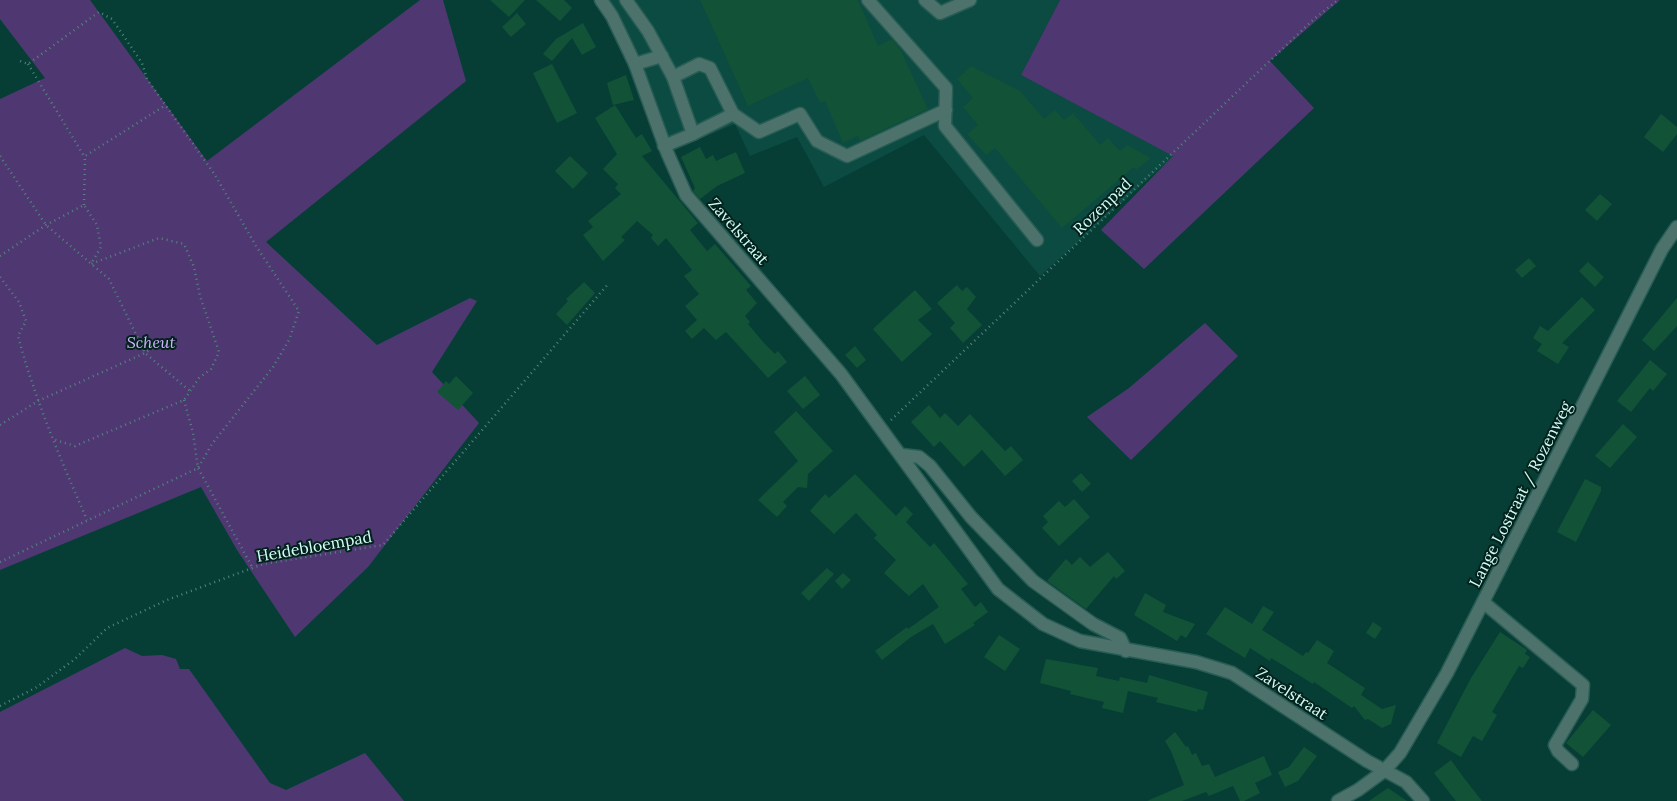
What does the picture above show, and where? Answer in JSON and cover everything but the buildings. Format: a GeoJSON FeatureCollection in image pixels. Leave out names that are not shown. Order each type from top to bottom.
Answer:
{"type":"FeatureCollection","features":[{"type":"Feature","properties":{"kind":"street","name":"Zavelstraat"},"geometry":{"type":"LineString","coordinates":[[601,0],[612,16],[635,64],[664,146],[686,194],[841,374],[902,455],[980,567],[998,589],[1012,602],[1043,624],[1080,641],[1126,651],[1196,662],[1232,673],[1384,771],[1406,782],[1423,801]]}},
{"type":"Feature","properties":{"kind":"street"},"geometry":{"type":"LineString","coordinates":[[626,0],[648,31],[673,76],[693,134]]}},
{"type":"Feature","properties":{"kind":"street"},"geometry":{"type":"LineString","coordinates":[[868,0],[946,88],[945,126],[1037,240]]}},
{"type":"Feature","properties":{"kind":"street"},"geometry":{"type":"LineString","coordinates":[[925,0],[940,13],[970,0]]}},
{"type":"Feature","properties":{"kind":"street"},"geometry":{"type":"LineString","coordinates":[[635,64],[662,56]]}},
{"type":"Feature","properties":{"kind":"street"},"geometry":{"type":"LineString","coordinates":[[673,76],[699,64],[710,68],[733,114],[759,132],[800,114],[817,141],[847,156],[946,110]]}},
{"type":"Feature","properties":{"kind":"street"},"geometry":{"type":"LineString","coordinates":[[664,146],[733,114]]}},
{"type":"Feature","properties":{"kind":"street","name":"Lange Lostraat / Rozenweg"},"geometry":{"type":"LineString","coordinates":[[1338,801],[1358,790],[1384,771],[1400,753],[1447,673],[1662,249],[1677,227]]}},
{"type":"Feature","properties":{"kind":"street"},"geometry":{"type":"LineString","coordinates":[[902,455],[919,457],[930,466],[972,518],[1033,581],[1093,624],[1120,638],[1126,651]]}},
{"type":"Feature","properties":{"kind":"street"},"geometry":{"type":"LineString","coordinates":[[1483,602],[1583,685],[1582,699],[1555,745],[1558,751],[1572,764]]}},
{"type":"Feature","properties":{"kind":"path","name":"Rozenpad"},"geometry":{"type":"LineString","coordinates":[[882,428],[1314,19],[1338,0]]}},
{"type":"Feature","properties":{"kind":"path"},"geometry":{"type":"LineString","coordinates":[[0,562],[198,468],[212,444],[273,368],[289,340],[299,311],[256,246],[215,175],[147,79],[142,63],[112,19],[99,12],[28,64]]}},
{"type":"Feature","properties":{"kind":"path"},"geometry":{"type":"LineString","coordinates":[[20,61],[28,64],[84,156],[84,205],[97,225],[101,247],[91,264]]}},
{"type":"Feature","properties":{"kind":"path"},"geometry":{"type":"LineString","coordinates":[[84,156],[166,105]]}},
{"type":"Feature","properties":{"kind":"path"},"geometry":{"type":"LineString","coordinates":[[0,156],[46,225],[109,279],[145,353],[190,391]]}},
{"type":"Feature","properties":{"kind":"path"},"geometry":{"type":"LineString","coordinates":[[0,256],[46,225],[84,205]]}},
{"type":"Feature","properties":{"kind":"path"},"geometry":{"type":"LineString","coordinates":[[52,439],[75,446],[184,400],[199,378],[211,370],[219,352],[200,296],[194,267],[184,244],[159,238],[91,264]]}},
{"type":"Feature","properties":{"kind":"path"},"geometry":{"type":"LineString","coordinates":[[0,277],[19,302],[26,321],[18,336],[52,439],[87,520]]}},
{"type":"Feature","properties":{"kind":"path","name":"Heidebloempad"},"geometry":{"type":"LineString","coordinates":[[0,706],[37,687],[76,659],[107,628],[167,600],[252,567],[383,545],[609,283]]}},
{"type":"Feature","properties":{"kind":"path"},"geometry":{"type":"LineString","coordinates":[[0,426],[38,401],[145,353],[159,343]]}},
{"type":"Feature","properties":{"kind":"path"},"geometry":{"type":"LineString","coordinates":[[184,400],[193,433],[198,468],[252,567]]}},
{"type":"Feature","properties":{"kind":"shaded area"},"geometry":{"type":"Polygon","coordinates":[[[601,0],[1060,0],[1021,75],[1174,156],[1040,276],[924,135],[824,187],[797,137],[750,156],[735,124],[667,152],[601,0]]]}},
{"type":"Feature","properties":{"kind":"green space","name":"Scheut"},"geometry":{"type":"Polygon","coordinates":[[[0,0],[90,0],[207,161],[420,0],[443,0],[466,81],[266,242],[377,345],[470,298],[477,301],[432,372],[479,423],[368,567],[295,637],[237,550],[201,487],[0,570],[0,99],[45,78],[0,19],[0,0]]]}},
{"type":"Feature","properties":{"kind":"green space"},"geometry":{"type":"Polygon","coordinates":[[[1060,0],[1340,0],[1270,61],[1314,108],[1144,269],[1101,230],[1173,156],[1021,75],[1060,0]]]}},
{"type":"Feature","properties":{"kind":"green space"},"geometry":{"type":"Polygon","coordinates":[[[1205,323],[1238,356],[1131,460],[1087,417],[1129,388],[1205,323]]]}},
{"type":"Feature","properties":{"kind":"green space"},"geometry":{"type":"Polygon","coordinates":[[[125,648],[142,656],[162,655],[176,659],[180,669],[189,669],[270,783],[286,790],[365,753],[404,801],[0,801],[0,712],[125,648]]]}}]}
